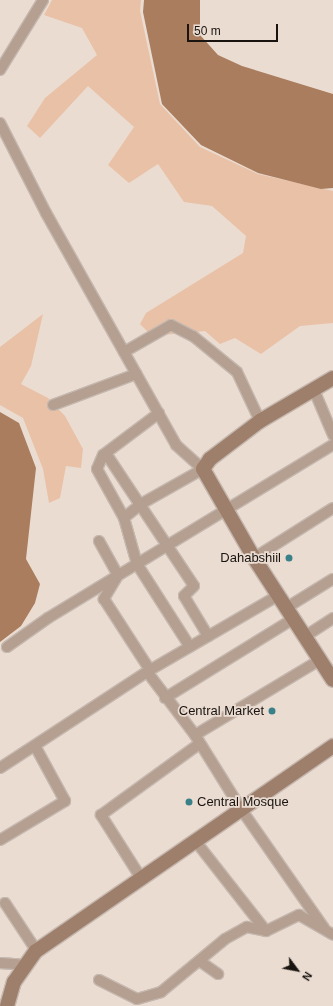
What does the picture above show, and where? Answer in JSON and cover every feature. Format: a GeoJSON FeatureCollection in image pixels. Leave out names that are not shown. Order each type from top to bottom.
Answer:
{"type":"FeatureCollection","features":[{"type":"Feature","properties":{"kind":"street"},"geometry":{"type":"LineString","coordinates":[[0,70],[44,0]]}},
{"type":"Feature","properties":{"kind":"street"},"geometry":{"type":"LineString","coordinates":[[0,123],[3,133],[176,445],[203,469],[277,596],[333,680]]}},
{"type":"Feature","properties":{"kind":"street"},"geometry":{"type":"LineString","coordinates":[[124,352],[171,325],[193,336],[237,372],[260,421]]}},
{"type":"Feature","properties":{"kind":"street"},"geometry":{"type":"LineString","coordinates":[[53,405],[136,374]]}},
{"type":"Feature","properties":{"kind":"street"},"geometry":{"type":"LineString","coordinates":[[124,518],[141,504],[203,469],[210,459],[260,421],[333,378]]}},
{"type":"Feature","properties":{"kind":"street"},"geometry":{"type":"LineString","coordinates":[[314,390],[333,435]]}},
{"type":"Feature","properties":{"kind":"street"},"geometry":{"type":"LineString","coordinates":[[159,413],[107,454],[103,455],[97,469],[124,518],[137,564],[190,647]]}},
{"type":"Feature","properties":{"kind":"street"},"geometry":{"type":"LineString","coordinates":[[7,647],[118,575],[333,445]]}},
{"type":"Feature","properties":{"kind":"street"},"geometry":{"type":"LineString","coordinates":[[107,454],[194,586],[184,596],[208,636]]}},
{"type":"Feature","properties":{"kind":"street"},"geometry":{"type":"LineString","coordinates":[[254,558],[333,508]]}},
{"type":"Feature","properties":{"kind":"street"},"geometry":{"type":"LineString","coordinates":[[99,541],[118,575]]}},
{"type":"Feature","properties":{"kind":"street"},"geometry":{"type":"LineString","coordinates":[[118,575],[104,599],[165,698],[197,740],[241,809],[324,928]]}},
{"type":"Feature","properties":{"kind":"street"},"geometry":{"type":"LineString","coordinates":[[165,698],[290,614],[333,580]]}},
{"type":"Feature","properties":{"kind":"street"},"geometry":{"type":"LineString","coordinates":[[0,768],[149,671],[277,596]]}},
{"type":"Feature","properties":{"kind":"street"},"geometry":{"type":"LineString","coordinates":[[304,637],[333,618]]}},
{"type":"Feature","properties":{"kind":"street"},"geometry":{"type":"LineString","coordinates":[[141,878],[101,815],[197,740],[320,660]]}},
{"type":"Feature","properties":{"kind":"street"},"geometry":{"type":"LineString","coordinates":[[0,840],[65,801],[35,746]]}},
{"type":"Feature","properties":{"kind":"street"},"geometry":{"type":"LineString","coordinates":[[8,1003],[14,982],[27,966],[36,950],[141,878],[196,843],[241,809],[333,746]]}},
{"type":"Feature","properties":{"kind":"street"},"geometry":{"type":"LineString","coordinates":[[196,843],[266,932]]}},
{"type":"Feature","properties":{"kind":"street"},"geometry":{"type":"LineString","coordinates":[[5,903],[36,950]]}},
{"type":"Feature","properties":{"kind":"street"},"geometry":{"type":"LineString","coordinates":[[99,980],[137,999],[161,992],[201,962],[225,939],[247,928],[266,932],[299,915],[324,928],[333,935]]}},
{"type":"Feature","properties":{"kind":"street"},"geometry":{"type":"LineString","coordinates":[[201,962],[218,974]]}},
{"type":"Feature","properties":{"kind":"street"},"geometry":{"type":"LineString","coordinates":[[0,963],[27,966]]}},
{"type":"Feature","properties":{"kind":"shaded area"},"geometry":{"type":"Polygon","coordinates":[[[52,0],[141,0],[140,11],[160,104],[200,147],[258,174],[333,191],[333,323],[300,326],[261,354],[235,338],[220,344],[205,331],[152,336],[140,324],[146,313],[243,253],[246,236],[212,206],[184,202],[158,164],[129,183],[108,165],[134,127],[88,86],[40,138],[27,126],[45,98],[97,55],[82,28],[44,15],[52,0]]]}},
{"type":"Feature","properties":{"kind":"shaded area"},"geometry":{"type":"Polygon","coordinates":[[[144,0],[200,0],[200,35],[218,55],[242,66],[333,94],[333,188],[321,189],[258,173],[201,145],[162,104],[143,12],[144,0]]]}},
{"type":"Feature","properties":{"kind":"shaded area"},"geometry":{"type":"Polygon","coordinates":[[[43,314],[31,366],[21,384],[48,398],[65,416],[83,449],[81,468],[66,466],[60,498],[49,503],[43,469],[23,418],[0,405],[0,347],[43,314]]]}},
{"type":"Feature","properties":{"kind":"shaded area"},"geometry":{"type":"Polygon","coordinates":[[[0,412],[19,423],[36,468],[26,559],[40,584],[35,603],[21,626],[0,642],[0,412]]]}},
{"type":"Feature","properties":{"kind":"place","name":"Dahabshiil"},"geometry":{"type":"Point","coordinates":[289,558]}},
{"type":"Feature","properties":{"kind":"place","name":"Central Market"},"geometry":{"type":"Point","coordinates":[272,711]}},
{"type":"Feature","properties":{"kind":"place","name":"Central Mosque"},"geometry":{"type":"Point","coordinates":[189,802]}}]}
